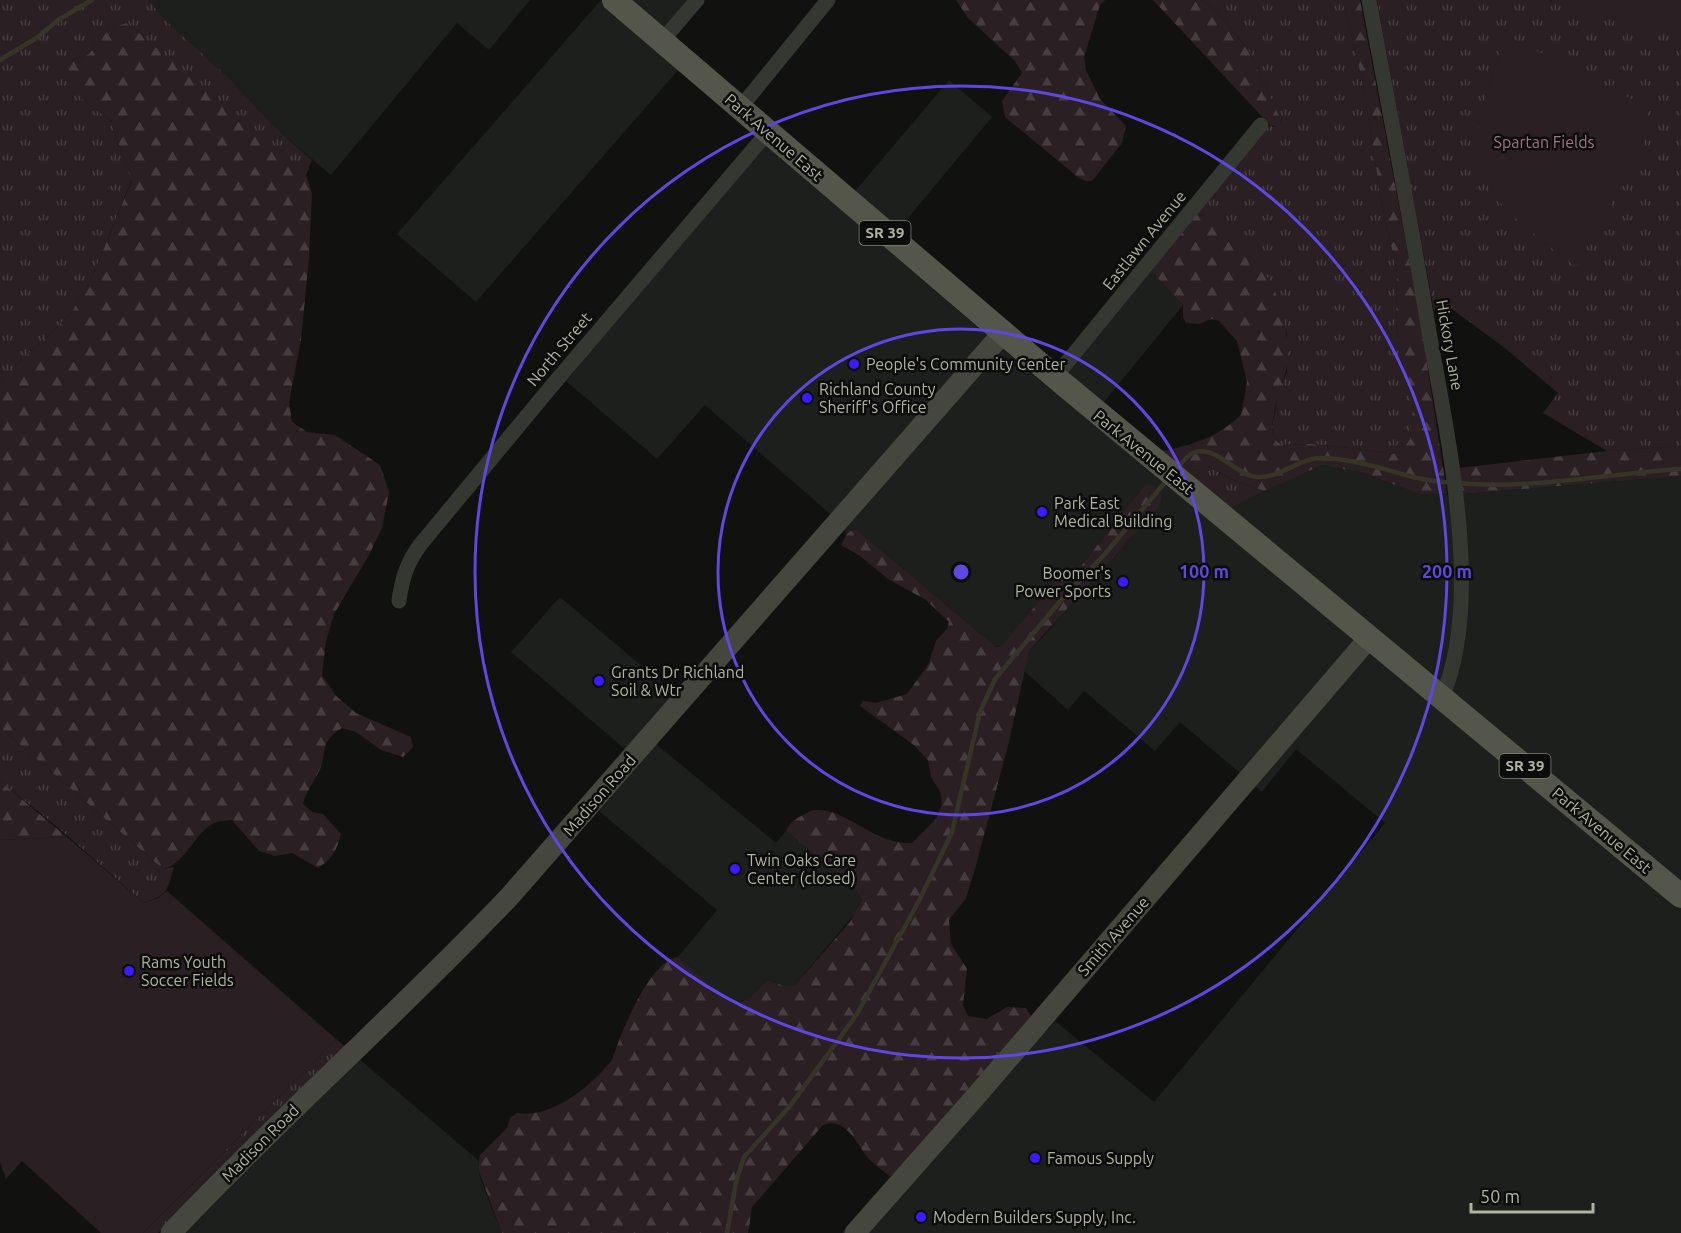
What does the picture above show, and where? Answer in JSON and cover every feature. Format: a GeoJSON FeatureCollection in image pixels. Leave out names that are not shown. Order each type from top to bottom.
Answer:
{"type":"FeatureCollection","features":[{"type":"Feature","properties":{"kind":"main road","name":"Park Avenue East"},"geometry":{"type":"LineString","coordinates":[[614,0],[1002,334],[1681,896]]}},
{"type":"Feature","properties":{"kind":"street"},"geometry":{"type":"LineString","coordinates":[[662,41],[697,0]]}},
{"type":"Feature","properties":{"kind":"street"},"geometry":{"type":"LineString","coordinates":[[740,108],[828,0]]}},
{"type":"Feature","properties":{"kind":"street","name":"Hickory Lane"},"geometry":{"type":"LineString","coordinates":[[1369,0],[1419,272],[1455,492],[1460,560],[1460,614],[1451,677],[1442,697]]}},
{"type":"Feature","properties":{"kind":"street","name":"Eastlawn Avenue"},"geometry":{"type":"LineString","coordinates":[[1054,377],[1261,125]]}},
{"type":"Feature","properties":{"kind":"street","name":"North Street"},"geometry":{"type":"LineString","coordinates":[[399,602],[403,574],[420,544],[768,132]]}},
{"type":"Feature","properties":{"kind":"street","name":"Madison Road"},"geometry":{"type":"LineString","coordinates":[[171,1233],[510,896],[1002,334]]}},
{"type":"Feature","properties":{"kind":"street","name":"Smith Avenue"},"geometry":{"type":"LineString","coordinates":[[855,1233],[977,1095],[1370,637]]}},
{"type":"Feature","properties":{"kind":"shaded area"},"geometry":{"type":"Polygon","coordinates":[[[149,0],[530,0],[489,50],[457,23],[331,175],[280,132],[229,78],[164,19],[149,0]]]}},
{"type":"Feature","properties":{"kind":"shaded area"},"geometry":{"type":"Polygon","coordinates":[[[601,0],[688,0],[652,43],[680,68],[476,302],[397,234],[601,0]]]}},
{"type":"Feature","properties":{"kind":"shaded area"},"geometry":{"type":"Polygon","coordinates":[[[949,80],[992,117],[884,247],[1052,391],[1151,271],[1183,305],[1104,402],[1231,508],[1281,482],[1322,465],[1363,473],[1422,495],[1462,494],[1681,476],[1681,1233],[842,1233],[1031,1016],[1047,1030],[1055,1021],[1154,1102],[1385,823],[1296,749],[1262,792],[1180,722],[1155,751],[1084,691],[1068,710],[1024,671],[1029,651],[1052,627],[1143,487],[1074,575],[1002,646],[996,647],[856,529],[846,535],[844,526],[705,405],[657,459],[566,381],[766,145],[840,209],[949,80]]]}},
{"type":"Feature","properties":{"kind":"shaded area"},"geometry":{"type":"Polygon","coordinates":[[[560,597],[675,694],[626,750],[511,652],[560,597]]]}},
{"type":"Feature","properties":{"kind":"shaded area"},"geometry":{"type":"Polygon","coordinates":[[[656,744],[776,843],[786,831],[855,888],[862,900],[857,911],[794,986],[784,986],[769,980],[752,998],[736,1002],[727,999],[678,957],[717,910],[599,811],[656,744]]]}},
{"type":"Feature","properties":{"kind":"shaded area"},"geometry":{"type":"Polygon","coordinates":[[[358,1058],[479,1161],[481,1181],[502,1233],[182,1233],[358,1058]]]}},
{"type":"Feature","properties":{"kind":"green space"},"geometry":{"type":"Polygon","coordinates":[[[0,0],[149,0],[164,19],[229,78],[280,132],[312,160],[306,175],[273,148],[109,29],[89,54],[70,62],[81,98],[110,120],[132,179],[90,282],[70,315],[0,380],[0,0]]]}},
{"type":"Feature","properties":{"kind":"green space"},"geometry":{"type":"Polygon","coordinates":[[[956,0],[1105,0],[1100,5],[1084,57],[1086,70],[1100,99],[1126,126],[1122,143],[1092,181],[1079,178],[1005,117],[1002,101],[1022,73],[1015,61],[968,18],[956,0]]]}},
{"type":"Feature","properties":{"kind":"green space"},"geometry":{"type":"Polygon","coordinates":[[[1153,0],[1202,0],[1218,13],[1249,51],[1281,123],[1277,127],[1270,125],[1153,0]]]}},
{"type":"Feature","properties":{"kind":"green space"},"geometry":{"type":"Polygon","coordinates":[[[1202,0],[1343,0],[1363,84],[1382,205],[1397,272],[1396,324],[1400,353],[1413,406],[1410,439],[1403,450],[1393,454],[1335,446],[1281,445],[1274,438],[1272,427],[1279,391],[1287,372],[1287,334],[1273,287],[1258,266],[1200,211],[1270,125],[1273,127],[1281,123],[1249,51],[1218,13],[1202,0]]]}},
{"type":"Feature","properties":{"kind":"green space"},"geometry":{"type":"Polygon","coordinates":[[[1343,0],[1360,0],[1419,312],[1447,494],[1422,495],[1363,473],[1322,465],[1264,491],[1233,480],[1209,466],[1194,471],[1169,450],[1208,438],[1241,415],[1247,382],[1237,341],[1219,321],[1212,319],[1199,324],[1186,323],[1183,317],[1183,305],[1151,271],[1200,211],[1259,266],[1273,287],[1279,303],[1286,332],[1288,359],[1274,411],[1275,439],[1281,445],[1335,446],[1393,454],[1403,450],[1410,439],[1413,406],[1400,353],[1396,324],[1397,272],[1382,205],[1363,84],[1343,0]]]}},
{"type":"Feature","properties":{"kind":"green space","name":"Spartan Fields"},"geometry":{"type":"Polygon","coordinates":[[[1377,0],[1681,0],[1681,446],[1607,451],[1543,413],[1558,393],[1505,348],[1452,309],[1434,311],[1377,0]]]}},
{"type":"Feature","properties":{"kind":"green space"},"geometry":{"type":"Polygon","coordinates":[[[1548,0],[1681,0],[1681,37],[1548,0]]]}},
{"type":"Feature","properties":{"kind":"green space"},"geometry":{"type":"Polygon","coordinates":[[[127,23],[306,175],[312,193],[309,258],[301,340],[289,402],[292,422],[307,432],[335,435],[380,465],[389,492],[382,528],[369,555],[334,614],[326,641],[322,675],[336,696],[356,713],[411,737],[413,747],[403,757],[381,750],[356,732],[342,728],[329,739],[321,766],[303,804],[312,812],[323,814],[341,834],[333,854],[318,868],[292,853],[275,856],[259,851],[232,820],[219,821],[209,826],[179,860],[163,869],[0,727],[0,380],[70,315],[90,282],[132,180],[110,120],[81,98],[64,76],[70,62],[89,54],[109,29],[127,23]]]}},
{"type":"Feature","properties":{"kind":"green space"},"geometry":{"type":"Polygon","coordinates":[[[1506,35],[1645,106],[1652,128],[1576,267],[1525,227],[1501,204],[1483,178],[1478,164],[1477,146],[1483,107],[1506,35]]]}},
{"type":"Feature","properties":{"kind":"green space"},"geometry":{"type":"Polygon","coordinates":[[[1681,446],[1681,476],[1462,494],[1459,468],[1607,451],[1681,446]]]}},
{"type":"Feature","properties":{"kind":"green space"},"geometry":{"type":"Polygon","coordinates":[[[1169,450],[1194,471],[1208,466],[1233,480],[1264,491],[1231,508],[1162,451],[1169,450]]]}},
{"type":"Feature","properties":{"kind":"green space"},"geometry":{"type":"Polygon","coordinates":[[[1152,486],[1161,494],[1158,507],[1029,651],[1009,742],[975,869],[966,898],[949,920],[951,944],[967,969],[963,1005],[968,1016],[987,1019],[1007,1007],[1026,1008],[1031,1016],[892,1178],[869,1159],[850,1133],[831,1123],[823,1125],[752,1207],[748,1233],[502,1233],[478,1169],[480,1155],[507,1128],[510,1118],[517,1113],[530,1114],[557,1106],[582,1090],[603,1070],[612,1060],[629,1017],[646,985],[667,962],[678,957],[727,999],[746,1000],[769,980],[784,986],[794,986],[850,922],[862,900],[855,888],[786,831],[793,822],[812,810],[827,811],[885,838],[912,843],[936,819],[942,804],[940,791],[931,777],[928,760],[915,746],[860,706],[863,701],[876,703],[907,694],[928,665],[936,641],[947,629],[949,622],[926,600],[888,579],[860,556],[841,545],[848,533],[856,529],[996,647],[1002,646],[1060,576],[1074,575],[1143,487],[1152,486]]]}},
{"type":"Feature","properties":{"kind":"green space"},"geometry":{"type":"Polygon","coordinates":[[[0,727],[163,869],[174,867],[163,894],[144,903],[56,826],[0,781],[0,727]]]}},
{"type":"Feature","properties":{"kind":"green space"},"geometry":{"type":"Polygon","coordinates":[[[0,781],[67,837],[0,840],[0,781]]]}},
{"type":"Feature","properties":{"kind":"green space","name":"Rams Youth Soccer Fields"},"geometry":{"type":"Polygon","coordinates":[[[67,837],[144,903],[158,898],[167,891],[336,1039],[143,1233],[101,1233],[22,1161],[6,1179],[0,1162],[0,840],[67,837]]]}},
{"type":"Feature","properties":{"kind":"green space"},"geometry":{"type":"Polygon","coordinates":[[[336,1039],[346,1047],[221,1168],[158,1233],[143,1233],[336,1039]]]}},
{"type":"Feature","properties":{"kind":"waterway"},"geometry":{"type":"LineString","coordinates":[[0,60],[38,37],[58,20],[92,0]]}},
{"type":"Feature","properties":{"kind":"waterway"},"geometry":{"type":"LineString","coordinates":[[1177,469],[1188,456],[1201,451],[1209,452],[1242,471],[1258,477],[1274,475],[1311,459],[1319,458],[1357,462],[1424,479],[1498,485],[1681,469]]}},
{"type":"Feature","properties":{"kind":"waterway"},"geometry":{"type":"LineString","coordinates":[[727,1233],[736,1182],[744,1157],[790,1106],[857,1014],[920,899],[952,832],[980,712],[995,679],[1167,480]]}},
{"type":"Feature","properties":{"kind":"place","name":"People's Community Center"},"geometry":{"type":"Point","coordinates":[854,364]}},
{"type":"Feature","properties":{"kind":"place","name":"Richland County Sheriff's Office"},"geometry":{"type":"Point","coordinates":[807,398]}},
{"type":"Feature","properties":{"kind":"place","name":"Park East Medical Building"},"geometry":{"type":"Point","coordinates":[1042,512]}},
{"type":"Feature","properties":{"kind":"place","name":"Boomer's Power Sports"},"geometry":{"type":"Point","coordinates":[1123,582]}},
{"type":"Feature","properties":{"kind":"place","name":"Grants Dr Richland Soil & Wtr"},"geometry":{"type":"Point","coordinates":[599,681]}},
{"type":"Feature","properties":{"kind":"place","name":"Twin Oaks Care Center (closed)"},"geometry":{"type":"Point","coordinates":[735,869]}},
{"type":"Feature","properties":{"kind":"place","name":"Rams Youth Soccer Fields"},"geometry":{"type":"Point","coordinates":[129,971]}},
{"type":"Feature","properties":{"kind":"place","name":"Famous Supply"},"geometry":{"type":"Point","coordinates":[1035,1158]}},
{"type":"Feature","properties":{"kind":"place","name":"Modern Builders Supply, Inc."},"geometry":{"type":"Point","coordinates":[921,1217]}}]}
